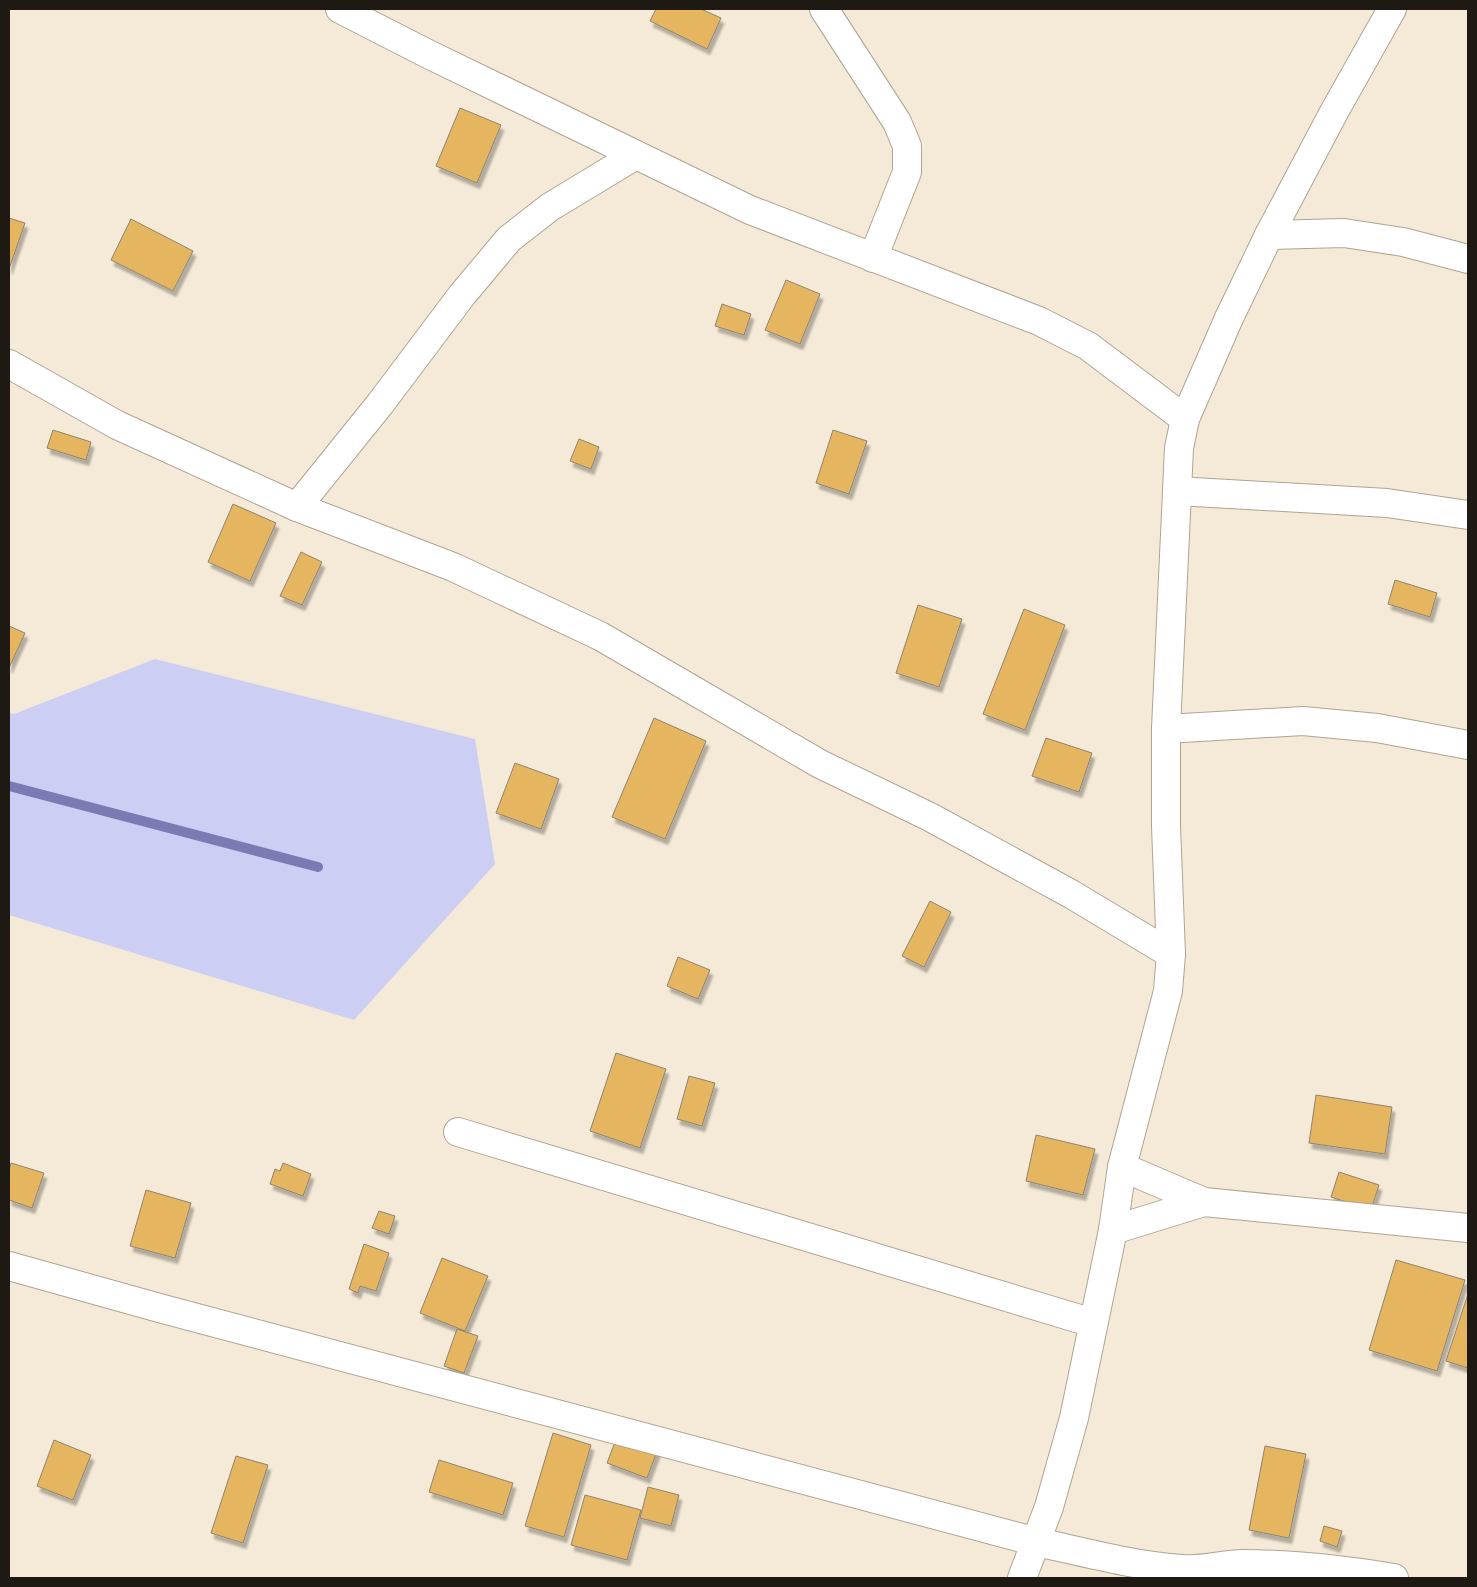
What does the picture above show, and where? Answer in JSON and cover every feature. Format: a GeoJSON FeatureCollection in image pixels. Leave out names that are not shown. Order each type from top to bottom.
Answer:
{"type":"FeatureCollection","features":[{"type":"Feature","properties":{"kind":"street"},"geometry":{"type":"LineString","coordinates":[[340,9],[428,54],[750,210],[1048,325],[1088,346],[1185,419]]}},
{"type":"Feature","properties":{"kind":"street"},"geometry":{"type":"LineString","coordinates":[[824,9],[897,122],[907,146],[907,172],[873,258]]}},
{"type":"Feature","properties":{"kind":"street"},"geometry":{"type":"LineString","coordinates":[[1022,1578],[1049,1507],[1074,1418],[1113,1230],[1122,1167],[1168,991],[1171,954],[1166,810],[1166,728],[1176,491],[1179,448],[1185,419],[1229,318],[1269,235],[1334,112],[1392,9]]}},
{"type":"Feature","properties":{"kind":"street"},"geometry":{"type":"LineString","coordinates":[[297,507],[380,404],[462,295],[509,239],[550,207],[636,155]]}},
{"type":"Feature","properties":{"kind":"street"},"geometry":{"type":"LineString","coordinates":[[1269,235],[1344,233],[1402,242],[1468,259]]}},
{"type":"Feature","properties":{"kind":"street"},"geometry":{"type":"LineString","coordinates":[[9,364],[117,426],[297,507],[453,567],[600,636],[820,764],[930,817],[1071,894],[1171,954]]}},
{"type":"Feature","properties":{"kind":"street"},"geometry":{"type":"LineString","coordinates":[[1176,491],[1387,503],[1468,515]]}},
{"type":"Feature","properties":{"kind":"street"},"geometry":{"type":"LineString","coordinates":[[1166,728],[1303,721],[1377,728],[1468,745]]}},
{"type":"Feature","properties":{"kind":"street"},"geometry":{"type":"LineString","coordinates":[[458,1132],[1093,1323]]}},
{"type":"Feature","properties":{"kind":"street"},"geometry":{"type":"LineString","coordinates":[[1122,1167],[1204,1202],[1468,1228]]}},
{"type":"Feature","properties":{"kind":"street"},"geometry":{"type":"LineString","coordinates":[[1113,1230],[1204,1202]]}},
{"type":"Feature","properties":{"kind":"street"},"geometry":{"type":"LineString","coordinates":[[9,1266],[162,1310],[1037,1542],[1109,1558],[1183,1570],[1211,1569],[1240,1564],[1288,1565],[1392,1578]]}},
{"type":"Feature","properties":{"kind":"shaded area"},"geometry":{"type":"Polygon","coordinates":[[[155,659],[475,739],[495,864],[354,1020],[9,915],[9,713],[14,714],[155,659]]]}},
{"type":"Feature","properties":{"kind":"building"},"geometry":{"type":"Polygon","coordinates":[[[656,9],[701,9],[721,18],[707,49],[650,21],[656,9]]]}},
{"type":"Feature","properties":{"kind":"building"},"geometry":{"type":"Polygon","coordinates":[[[460,108],[501,125],[477,183],[436,166],[460,108]]]}},
{"type":"Feature","properties":{"kind":"building"},"geometry":{"type":"Polygon","coordinates":[[[9,218],[25,223],[9,269],[9,218]]]}},
{"type":"Feature","properties":{"kind":"building"},"geometry":{"type":"Polygon","coordinates":[[[131,219],[193,251],[173,291],[111,260],[131,219]]]}},
{"type":"Feature","properties":{"kind":"building"},"geometry":{"type":"Polygon","coordinates":[[[786,280],[820,294],[800,344],[765,330],[786,280]]]}},
{"type":"Feature","properties":{"kind":"building"},"geometry":{"type":"Polygon","coordinates":[[[722,304],[751,314],[744,335],[715,326],[722,304]]]}},
{"type":"Feature","properties":{"kind":"building"},"geometry":{"type":"Polygon","coordinates":[[[53,430],[91,442],[86,460],[47,448],[53,430]]]}},
{"type":"Feature","properties":{"kind":"building"},"geometry":{"type":"Polygon","coordinates":[[[833,430],[867,441],[849,494],[816,483],[833,430]]]}},
{"type":"Feature","properties":{"kind":"building"},"geometry":{"type":"Polygon","coordinates":[[[579,439],[599,447],[591,469],[570,461],[579,439]]]}},
{"type":"Feature","properties":{"kind":"building"},"geometry":{"type":"Polygon","coordinates":[[[233,504],[276,523],[250,581],[208,562],[233,504]]]}},
{"type":"Feature","properties":{"kind":"building"},"geometry":{"type":"Polygon","coordinates":[[[301,552],[322,562],[302,605],[280,596],[301,552]]]}},
{"type":"Feature","properties":{"kind":"building"},"geometry":{"type":"Polygon","coordinates":[[[1395,580],[1437,593],[1430,617],[1388,604],[1395,580]]]}},
{"type":"Feature","properties":{"kind":"building"},"geometry":{"type":"Polygon","coordinates":[[[918,605],[962,619],[939,687],[896,673],[918,605]]]}},
{"type":"Feature","properties":{"kind":"building"},"geometry":{"type":"Polygon","coordinates":[[[1024,609],[1065,625],[1025,730],[983,714],[1024,609]]]}},
{"type":"Feature","properties":{"kind":"building"},"geometry":{"type":"Polygon","coordinates":[[[9,626],[25,633],[9,668],[9,626]]]}},
{"type":"Feature","properties":{"kind":"building"},"geometry":{"type":"Polygon","coordinates":[[[654,718],[706,741],[665,839],[612,817],[654,718]]]}},
{"type":"Feature","properties":{"kind":"building"},"geometry":{"type":"Polygon","coordinates":[[[1046,738],[1092,753],[1079,792],[1032,776],[1046,738]]]}},
{"type":"Feature","properties":{"kind":"building"},"geometry":{"type":"Polygon","coordinates":[[[515,763],[559,779],[541,829],[496,813],[515,763]]]}},
{"type":"Feature","properties":{"kind":"building"},"geometry":{"type":"Polygon","coordinates":[[[930,901],[951,912],[924,967],[902,956],[930,901]]]}},
{"type":"Feature","properties":{"kind":"building"},"geometry":{"type":"Polygon","coordinates":[[[678,957],[710,970],[698,999],[667,986],[678,957]]]}},
{"type":"Feature","properties":{"kind":"building"},"geometry":{"type":"Polygon","coordinates":[[[616,1053],[666,1069],[640,1148],[590,1131],[616,1053]]]}},
{"type":"Feature","properties":{"kind":"building"},"geometry":{"type":"Polygon","coordinates":[[[689,1076],[715,1083],[702,1126],[677,1119],[689,1076]]]}},
{"type":"Feature","properties":{"kind":"building"},"geometry":{"type":"Polygon","coordinates":[[[1316,1095],[1392,1107],[1385,1154],[1309,1143],[1316,1095]]]}},
{"type":"Feature","properties":{"kind":"building"},"geometry":{"type":"Polygon","coordinates":[[[1036,1135],[1095,1149],[1083,1195],[1026,1181],[1036,1135]]]}},
{"type":"Feature","properties":{"kind":"building"},"geometry":{"type":"Polygon","coordinates":[[[11,1163],[44,1173],[32,1208],[9,1200],[9,1171],[11,1163]]]}},
{"type":"Feature","properties":{"kind":"building"},"geometry":{"type":"Polygon","coordinates":[[[283,1163],[311,1174],[303,1196],[270,1184],[275,1169],[280,1171],[283,1163]]]}},
{"type":"Feature","properties":{"kind":"building"},"geometry":{"type":"Polygon","coordinates":[[[1339,1172],[1379,1185],[1371,1210],[1331,1197],[1339,1172]]]}},
{"type":"Feature","properties":{"kind":"building"},"geometry":{"type":"Polygon","coordinates":[[[146,1190],[191,1203],[175,1258],[130,1246],[146,1190]]]}},
{"type":"Feature","properties":{"kind":"building"},"geometry":{"type":"Polygon","coordinates":[[[379,1211],[395,1216],[389,1234],[372,1228],[379,1211]]]}},
{"type":"Feature","properties":{"kind":"building"},"geometry":{"type":"Polygon","coordinates":[[[364,1244],[389,1253],[376,1291],[360,1286],[358,1293],[349,1289],[364,1244]]]}},
{"type":"Feature","properties":{"kind":"building"},"geometry":{"type":"Polygon","coordinates":[[[442,1258],[488,1276],[465,1331],[420,1313],[442,1258]]]}},
{"type":"Feature","properties":{"kind":"building"},"geometry":{"type":"Polygon","coordinates":[[[1396,1260],[1465,1280],[1437,1371],[1369,1350],[1396,1260]]]}},
{"type":"Feature","properties":{"kind":"building"},"geometry":{"type":"Polygon","coordinates":[[[1468,1294],[1468,1368],[1446,1361],[1468,1294]]]}},
{"type":"Feature","properties":{"kind":"building"},"geometry":{"type":"Polygon","coordinates":[[[457,1329],[478,1336],[464,1373],[444,1366],[457,1329]]]}},
{"type":"Feature","properties":{"kind":"building"},"geometry":{"type":"Polygon","coordinates":[[[553,1433],[591,1445],[564,1537],[525,1526],[553,1433]]]}},
{"type":"Feature","properties":{"kind":"building"},"geometry":{"type":"Polygon","coordinates":[[[618,1434],[658,1449],[647,1478],[607,1463],[618,1434]]]}},
{"type":"Feature","properties":{"kind":"building"},"geometry":{"type":"Polygon","coordinates":[[[54,1440],[91,1455],[73,1500],[37,1486],[54,1440]]]}},
{"type":"Feature","properties":{"kind":"building"},"geometry":{"type":"Polygon","coordinates":[[[1265,1446],[1306,1454],[1289,1538],[1249,1530],[1265,1446]]]}},
{"type":"Feature","properties":{"kind":"building"},"geometry":{"type":"Polygon","coordinates":[[[236,1456],[268,1465],[243,1543],[211,1533],[236,1456]]]}},
{"type":"Feature","properties":{"kind":"building"},"geometry":{"type":"Polygon","coordinates":[[[439,1460],[513,1483],[503,1515],[429,1492],[439,1460]]]}},
{"type":"Feature","properties":{"kind":"building"},"geometry":{"type":"Polygon","coordinates":[[[648,1487],[679,1495],[671,1526],[640,1518],[648,1487]]]}},
{"type":"Feature","properties":{"kind":"building"},"geometry":{"type":"Polygon","coordinates":[[[585,1495],[641,1510],[627,1560],[571,1545],[585,1495]]]}},
{"type":"Feature","properties":{"kind":"building"},"geometry":{"type":"Polygon","coordinates":[[[1324,1526],[1342,1531],[1337,1547],[1320,1541],[1324,1526]]]}},
{"type":"Feature","properties":{"kind":"waterway"},"geometry":{"type":"LineString","coordinates":[[9,786],[318,867]]}}]}
